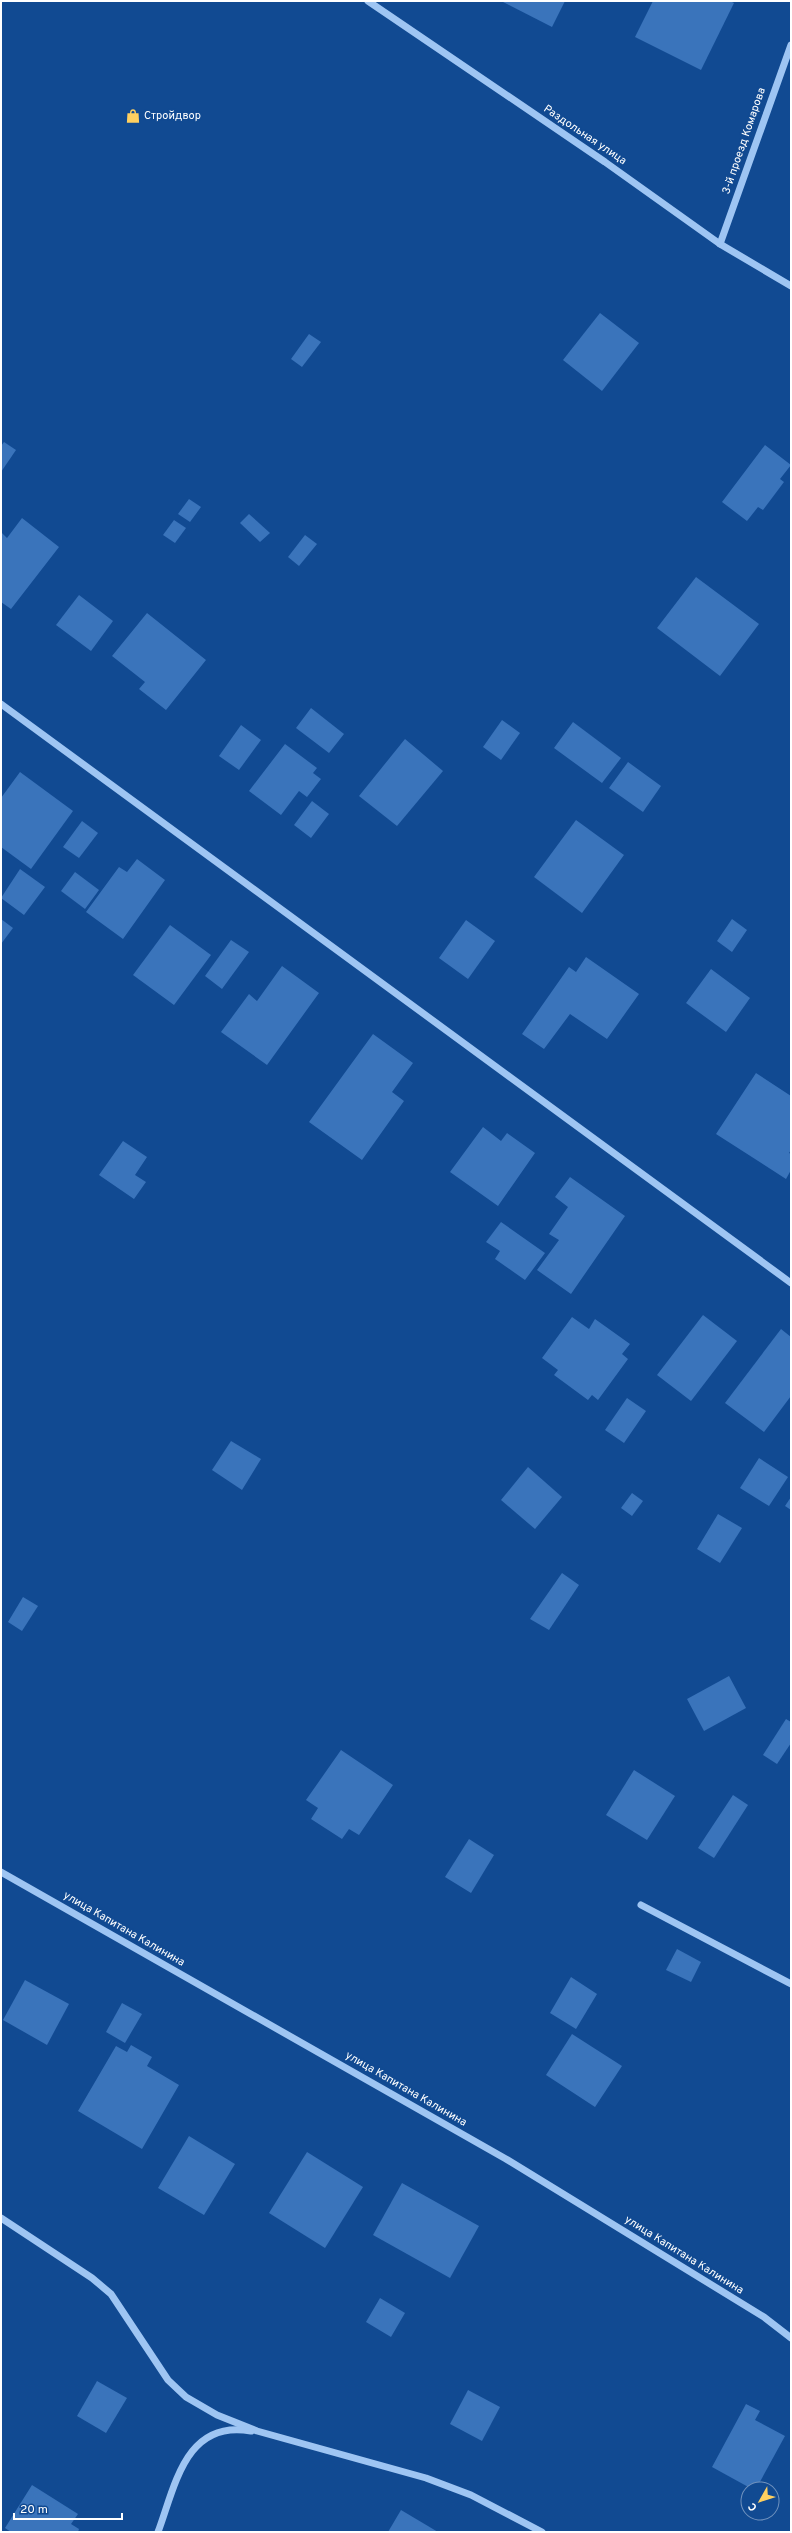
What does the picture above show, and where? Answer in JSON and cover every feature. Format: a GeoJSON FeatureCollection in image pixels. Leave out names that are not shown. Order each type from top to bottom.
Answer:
{"type":"FeatureCollection","features":[{"type":"Feature","properties":{"kind":"street","name":"Раздольная улица"},"geometry":{"type":"LineString","coordinates":[[368,1],[605,162],[720,244],[791,286]]}},
{"type":"Feature","properties":{"kind":"street","name":"3-й проезд Комарова"},"geometry":{"type":"LineString","coordinates":[[720,244],[791,45]]}},
{"type":"Feature","properties":{"kind":"street"},"geometry":{"type":"LineString","coordinates":[[1,704],[791,1283]]}},
{"type":"Feature","properties":{"kind":"street","name":"улица Капитана Калинина"},"geometry":{"type":"LineString","coordinates":[[1,1872],[506,2159],[764,2317],[791,2338]]}},
{"type":"Feature","properties":{"kind":"street"},"geometry":{"type":"LineString","coordinates":[[641,1905],[791,1984]]}},
{"type":"Feature","properties":{"kind":"street"},"geometry":{"type":"LineString","coordinates":[[1,2218],[92,2278],[111,2294],[168,2380],[186,2397],[217,2415],[273,2435],[426,2478],[472,2495],[542,2532]]}},
{"type":"Feature","properties":{"kind":"street"},"geometry":{"type":"LineString","coordinates":[[158,2532],[174,2484],[185,2459],[201,2442],[221,2432],[245,2430],[273,2435]]}},
{"type":"Feature","properties":{"kind":"building"},"geometry":{"type":"Polygon","coordinates":[[[501,1],[565,1],[552,27],[501,1]]]}},
{"type":"Feature","properties":{"kind":"building"},"geometry":{"type":"Polygon","coordinates":[[[653,1],[730,1],[734,3],[701,70],[635,37],[653,1]]]}},
{"type":"Feature","properties":{"kind":"building"},"geometry":{"type":"Polygon","coordinates":[[[600,313],[639,343],[602,391],[563,360],[600,313]]]}},
{"type":"Feature","properties":{"kind":"building"},"geometry":{"type":"Polygon","coordinates":[[[309,334],[321,342],[302,367],[291,359],[309,334]]]}},
{"type":"Feature","properties":{"kind":"building"},"geometry":{"type":"Polygon","coordinates":[[[4,442],[16,450],[1,472],[1,446],[4,442]]]}},
{"type":"Feature","properties":{"kind":"building"},"geometry":{"type":"Polygon","coordinates":[[[765,445],[791,465],[780,479],[784,482],[763,510],[758,507],[747,521],[722,502],[765,445]]]}},
{"type":"Feature","properties":{"kind":"building"},"geometry":{"type":"Polygon","coordinates":[[[189,499],[201,507],[190,522],[178,514],[189,499]]]}},
{"type":"Feature","properties":{"kind":"building"},"geometry":{"type":"Polygon","coordinates":[[[249,514],[270,533],[260,542],[240,523],[249,514]]]}},
{"type":"Feature","properties":{"kind":"building"},"geometry":{"type":"Polygon","coordinates":[[[22,518],[59,547],[11,609],[1,602],[1,532],[7,538],[22,518]]]}},
{"type":"Feature","properties":{"kind":"building"},"geometry":{"type":"Polygon","coordinates":[[[174,520],[186,528],[175,543],[163,535],[174,520]]]}},
{"type":"Feature","properties":{"kind":"building"},"geometry":{"type":"Polygon","coordinates":[[[305,535],[317,544],[299,566],[288,557],[305,535]]]}},
{"type":"Feature","properties":{"kind":"building"},"geometry":{"type":"Polygon","coordinates":[[[696,577],[759,624],[720,676],[657,628],[696,577]]]}},
{"type":"Feature","properties":{"kind":"building"},"geometry":{"type":"Polygon","coordinates":[[[79,595],[113,621],[91,651],[56,625],[79,595]]]}},
{"type":"Feature","properties":{"kind":"building"},"geometry":{"type":"Polygon","coordinates":[[[147,613],[206,660],[166,710],[139,689],[145,682],[112,656],[147,613]]]}},
{"type":"Feature","properties":{"kind":"building"},"geometry":{"type":"Polygon","coordinates":[[[311,708],[344,734],[329,753],[296,728],[311,708]]]}},
{"type":"Feature","properties":{"kind":"building"},"geometry":{"type":"Polygon","coordinates":[[[502,720],[520,733],[501,760],[483,747],[502,720]]]}},
{"type":"Feature","properties":{"kind":"building"},"geometry":{"type":"Polygon","coordinates":[[[573,722],[621,758],[602,783],[554,748],[573,722]]]}},
{"type":"Feature","properties":{"kind":"building"},"geometry":{"type":"Polygon","coordinates":[[[241,725],[261,740],[239,770],[219,756],[241,725]]]}},
{"type":"Feature","properties":{"kind":"building"},"geometry":{"type":"Polygon","coordinates":[[[405,739],[443,771],[397,826],[359,796],[405,739]]]}},
{"type":"Feature","properties":{"kind":"building"},"geometry":{"type":"Polygon","coordinates":[[[285,744],[317,768],[313,773],[321,779],[307,797],[299,791],[281,815],[249,791],[285,744]]]}},
{"type":"Feature","properties":{"kind":"building"},"geometry":{"type":"Polygon","coordinates":[[[628,762],[661,786],[643,812],[609,788],[628,762]]]}},
{"type":"Feature","properties":{"kind":"building"},"geometry":{"type":"Polygon","coordinates":[[[20,772],[73,811],[31,869],[1,847],[1,798],[20,772]]]}},
{"type":"Feature","properties":{"kind":"building"},"geometry":{"type":"Polygon","coordinates":[[[312,801],[329,814],[311,838],[294,825],[312,801]]]}},
{"type":"Feature","properties":{"kind":"building"},"geometry":{"type":"Polygon","coordinates":[[[576,820],[624,855],[582,913],[534,877],[576,820]]]}},
{"type":"Feature","properties":{"kind":"building"},"geometry":{"type":"Polygon","coordinates":[[[82,821],[98,833],[79,858],[63,847],[82,821]]]}},
{"type":"Feature","properties":{"kind":"building"},"geometry":{"type":"Polygon","coordinates":[[[137,859],[165,880],[123,939],[86,912],[119,867],[127,872],[137,859]]]}},
{"type":"Feature","properties":{"kind":"building"},"geometry":{"type":"Polygon","coordinates":[[[20,869],[45,887],[24,915],[1,898],[20,869]]]}},
{"type":"Feature","properties":{"kind":"building"},"geometry":{"type":"Polygon","coordinates":[[[75,872],[99,890],[85,909],[61,891],[75,872]]]}},
{"type":"Feature","properties":{"kind":"building"},"geometry":{"type":"Polygon","coordinates":[[[1,919],[13,928],[1,944],[1,919]]]}},
{"type":"Feature","properties":{"kind":"building"},"geometry":{"type":"Polygon","coordinates":[[[732,919],[747,930],[732,952],[717,941],[732,919]]]}},
{"type":"Feature","properties":{"kind":"building"},"geometry":{"type":"Polygon","coordinates":[[[466,920],[495,941],[468,979],[439,958],[466,920]]]}},
{"type":"Feature","properties":{"kind":"building"},"geometry":{"type":"Polygon","coordinates":[[[170,925],[211,955],[174,1005],[133,975],[170,925]]]}},
{"type":"Feature","properties":{"kind":"building"},"geometry":{"type":"Polygon","coordinates":[[[231,940],[249,952],[222,989],[205,976],[231,940]]]}},
{"type":"Feature","properties":{"kind":"building"},"geometry":{"type":"Polygon","coordinates":[[[586,957],[639,994],[607,1039],[570,1014],[544,1049],[522,1034],[569,967],[576,972],[586,957]]]}},
{"type":"Feature","properties":{"kind":"building"},"geometry":{"type":"Polygon","coordinates":[[[282,966],[319,993],[267,1065],[221,1032],[249,994],[257,1001],[282,966]]]}},
{"type":"Feature","properties":{"kind":"building"},"geometry":{"type":"Polygon","coordinates":[[[711,969],[750,998],[726,1032],[686,1003],[711,969]]]}},
{"type":"Feature","properties":{"kind":"building"},"geometry":{"type":"Polygon","coordinates":[[[373,1034],[413,1063],[392,1092],[404,1101],[362,1160],[309,1122],[373,1034]]]}},
{"type":"Feature","properties":{"kind":"building"},"geometry":{"type":"Polygon","coordinates":[[[756,1073],[791,1096],[791,1150],[789,1153],[791,1154],[791,1170],[786,1179],[716,1134],[756,1073]]]}},
{"type":"Feature","properties":{"kind":"building"},"geometry":{"type":"Polygon","coordinates":[[[483,1127],[501,1141],[507,1133],[535,1153],[498,1206],[450,1172],[483,1127]]]}},
{"type":"Feature","properties":{"kind":"building"},"geometry":{"type":"Polygon","coordinates":[[[123,1141],[147,1157],[135,1175],[146,1182],[134,1199],[99,1175],[123,1141]]]}},
{"type":"Feature","properties":{"kind":"building"},"geometry":{"type":"Polygon","coordinates":[[[570,1177],[625,1216],[571,1294],[537,1270],[559,1240],[549,1234],[568,1207],[555,1197],[570,1177]]]}},
{"type":"Feature","properties":{"kind":"building"},"geometry":{"type":"Polygon","coordinates":[[[501,1222],[545,1253],[525,1280],[495,1259],[500,1251],[486,1242],[501,1222]]]}},
{"type":"Feature","properties":{"kind":"building"},"geometry":{"type":"Polygon","coordinates":[[[703,1315],[737,1341],[691,1401],[657,1375],[703,1315]]]}},
{"type":"Feature","properties":{"kind":"building"},"geometry":{"type":"Polygon","coordinates":[[[572,1317],[589,1329],[595,1319],[630,1344],[622,1354],[628,1359],[598,1400],[592,1395],[588,1400],[554,1375],[558,1370],[542,1358],[572,1317]]]}},
{"type":"Feature","properties":{"kind":"building"},"geometry":{"type":"Polygon","coordinates":[[[781,1329],[791,1337],[791,1396],[764,1432],[725,1403],[781,1329]]]}},
{"type":"Feature","properties":{"kind":"building"},"geometry":{"type":"Polygon","coordinates":[[[627,1398],[646,1411],[624,1443],[605,1430],[627,1398]]]}},
{"type":"Feature","properties":{"kind":"building"},"geometry":{"type":"Polygon","coordinates":[[[231,1441],[261,1459],[242,1490],[212,1470],[231,1441]]]}},
{"type":"Feature","properties":{"kind":"building"},"geometry":{"type":"Polygon","coordinates":[[[759,1458],[788,1477],[769,1506],[740,1488],[759,1458]]]}},
{"type":"Feature","properties":{"kind":"building"},"geometry":{"type":"Polygon","coordinates":[[[528,1467],[562,1497],[535,1529],[501,1500],[528,1467]]]}},
{"type":"Feature","properties":{"kind":"building"},"geometry":{"type":"Polygon","coordinates":[[[632,1493],[643,1501],[632,1516],[621,1508],[632,1493]]]}},
{"type":"Feature","properties":{"kind":"building"},"geometry":{"type":"Polygon","coordinates":[[[791,1497],[791,1510],[785,1506],[791,1497]]]}},
{"type":"Feature","properties":{"kind":"building"},"geometry":{"type":"Polygon","coordinates":[[[718,1514],[742,1528],[720,1563],[697,1549],[718,1514]]]}},
{"type":"Feature","properties":{"kind":"building"},"geometry":{"type":"Polygon","coordinates":[[[562,1573],[579,1585],[549,1630],[530,1619],[562,1573]]]}},
{"type":"Feature","properties":{"kind":"building"},"geometry":{"type":"Polygon","coordinates":[[[23,1597],[38,1606],[22,1631],[8,1622],[23,1597]]]}},
{"type":"Feature","properties":{"kind":"building"},"geometry":{"type":"Polygon","coordinates":[[[729,1676],[746,1708],[704,1731],[687,1699],[729,1676]]]}},
{"type":"Feature","properties":{"kind":"building"},"geometry":{"type":"Polygon","coordinates":[[[786,1719],[791,1722],[791,1743],[777,1764],[763,1755],[786,1719]]]}},
{"type":"Feature","properties":{"kind":"building"},"geometry":{"type":"Polygon","coordinates":[[[341,1750],[393,1785],[359,1835],[349,1829],[342,1839],[311,1819],[318,1808],[306,1800],[341,1750]]]}},
{"type":"Feature","properties":{"kind":"building"},"geometry":{"type":"Polygon","coordinates":[[[634,1770],[675,1796],[647,1840],[606,1815],[634,1770]]]}},
{"type":"Feature","properties":{"kind":"building"},"geometry":{"type":"Polygon","coordinates":[[[733,1795],[748,1805],[714,1858],[698,1848],[733,1795]]]}},
{"type":"Feature","properties":{"kind":"building"},"geometry":{"type":"Polygon","coordinates":[[[469,1839],[494,1855],[471,1893],[445,1877],[469,1839]]]}},
{"type":"Feature","properties":{"kind":"building"},"geometry":{"type":"Polygon","coordinates":[[[677,1949],[701,1962],[691,1982],[666,1970],[677,1949]]]}},
{"type":"Feature","properties":{"kind":"building"},"geometry":{"type":"Polygon","coordinates":[[[571,1977],[597,1994],[576,2029],[550,2013],[571,1977]]]}},
{"type":"Feature","properties":{"kind":"building"},"geometry":{"type":"Polygon","coordinates":[[[25,1980],[69,2004],[47,2045],[3,2020],[25,1980]]]}},
{"type":"Feature","properties":{"kind":"building"},"geometry":{"type":"Polygon","coordinates":[[[122,2003],[142,2014],[125,2043],[106,2032],[122,2003]]]}},
{"type":"Feature","properties":{"kind":"building"},"geometry":{"type":"Polygon","coordinates":[[[572,2034],[622,2066],[595,2107],[546,2075],[572,2034]]]}},
{"type":"Feature","properties":{"kind":"building"},"geometry":{"type":"Polygon","coordinates":[[[131,2045],[152,2057],[147,2066],[179,2085],[142,2149],[78,2111],[116,2046],[127,2052],[131,2045]]]}},
{"type":"Feature","properties":{"kind":"building"},"geometry":{"type":"Polygon","coordinates":[[[189,2136],[235,2164],[204,2215],[158,2188],[189,2136]]]}},
{"type":"Feature","properties":{"kind":"building"},"geometry":{"type":"Polygon","coordinates":[[[307,2152],[363,2187],[325,2248],[269,2213],[307,2152]]]}},
{"type":"Feature","properties":{"kind":"building"},"geometry":{"type":"Polygon","coordinates":[[[402,2183],[479,2226],[450,2278],[373,2235],[402,2183]]]}},
{"type":"Feature","properties":{"kind":"building"},"geometry":{"type":"Polygon","coordinates":[[[380,2298],[405,2313],[391,2337],[366,2322],[380,2298]]]}},
{"type":"Feature","properties":{"kind":"building"},"geometry":{"type":"Polygon","coordinates":[[[97,2381],[127,2398],[106,2433],[77,2416],[97,2381]]]}},
{"type":"Feature","properties":{"kind":"building"},"geometry":{"type":"Polygon","coordinates":[[[468,2390],[500,2407],[482,2441],[450,2424],[468,2390]]]}},
{"type":"Feature","properties":{"kind":"building"},"geometry":{"type":"Polygon","coordinates":[[[746,2404],[760,2411],[755,2420],[785,2436],[760,2481],[740,2481],[740,2482],[712,2467],[746,2404]]]}},
{"type":"Feature","properties":{"kind":"building"},"geometry":{"type":"Polygon","coordinates":[[[32,2485],[78,2514],[71,2524],[79,2529],[78,2532],[11,2532],[5,2528],[32,2485]]]}},
{"type":"Feature","properties":{"kind":"building"},"geometry":{"type":"Polygon","coordinates":[[[401,2510],[438,2532],[388,2532],[401,2510]]]}},
{"type":"Feature","properties":{"kind":"place","name":"Стройдвор"},"geometry":{"type":"Point","coordinates":[133,116]}}]}
